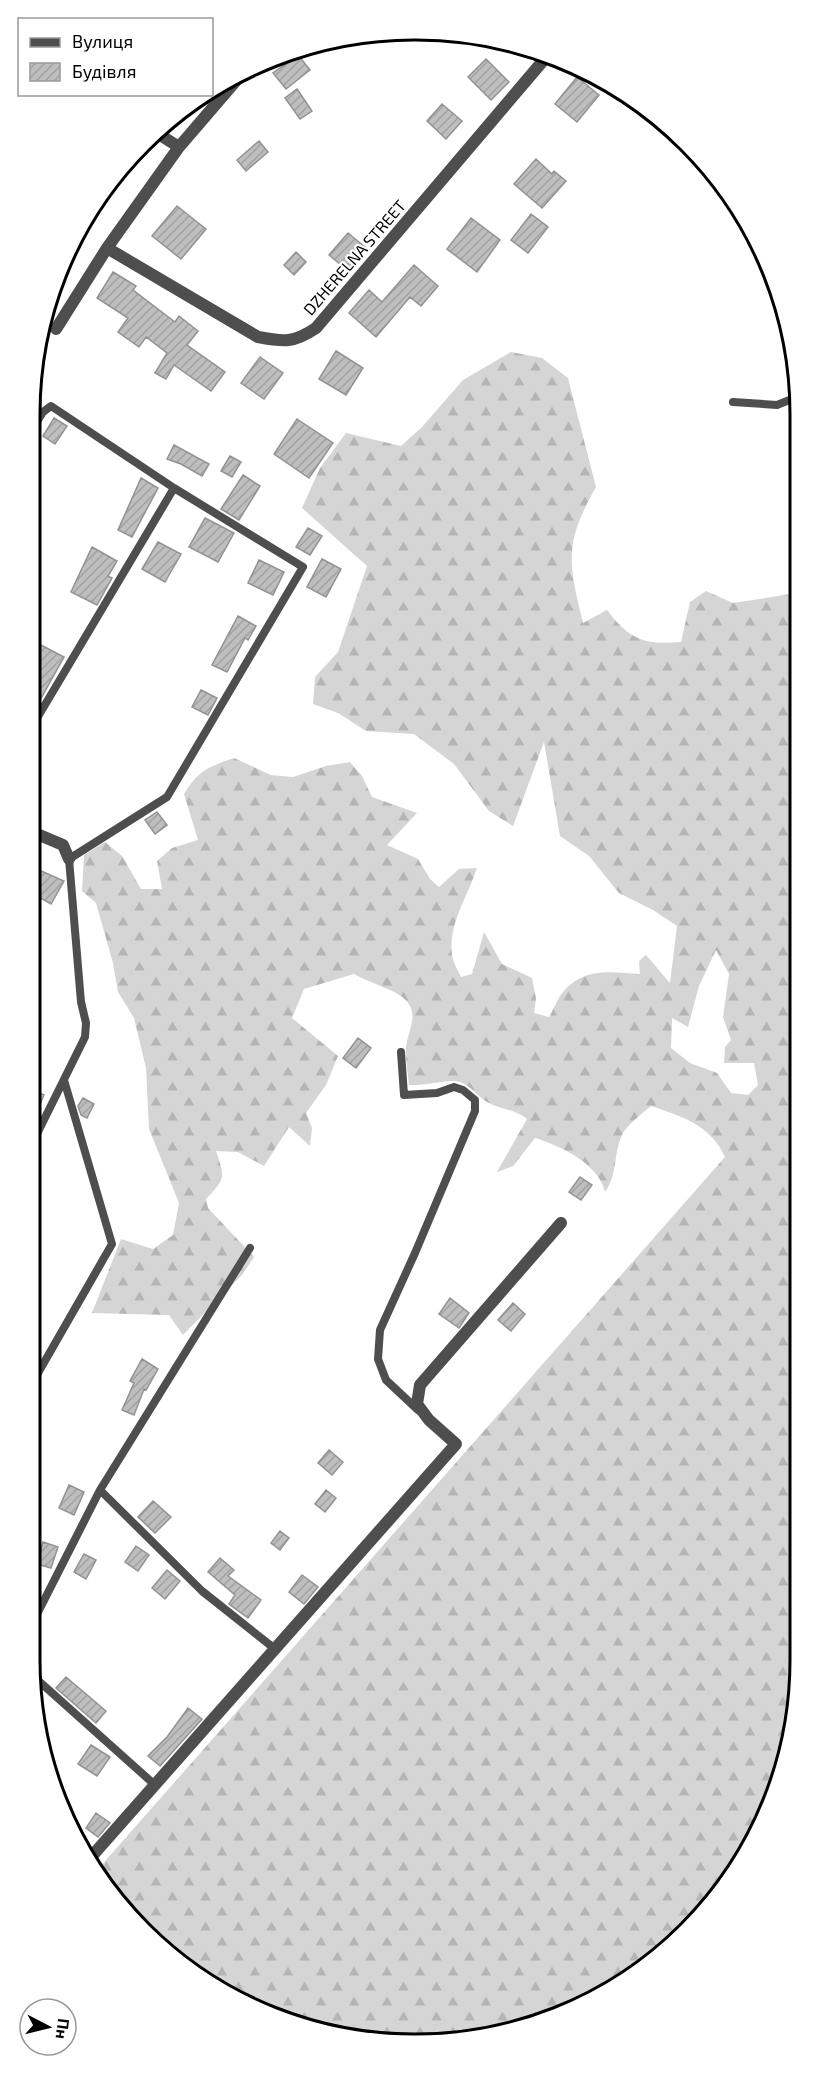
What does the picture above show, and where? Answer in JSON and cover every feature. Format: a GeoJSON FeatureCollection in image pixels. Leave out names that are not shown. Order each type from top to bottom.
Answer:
{"type":"FeatureCollection","features":[{"type":"Feature","properties":{"kind":"street","name":"DZHERELNA STREET"},"geometry":{"type":"LineString","coordinates":[[107,248],[258,337],[277,341],[298,340],[316,328],[542,63]]}},
{"type":"Feature","properties":{"kind":"street"},"geometry":{"type":"LineString","coordinates":[[56,328],[107,248],[179,147],[226,92]]}},
{"type":"Feature","properties":{"kind":"street"},"geometry":{"type":"LineString","coordinates":[[164,137],[179,147]]}},
{"type":"Feature","properties":{"kind":"street"},"geometry":{"type":"LineString","coordinates":[[40,835],[63,845],[69,859]]}},
{"type":"Feature","properties":{"kind":"street"},"geometry":{"type":"LineString","coordinates":[[95,1853],[456,1444],[429,1420],[417,1404],[420,1385],[561,1223]]}},
{"type":"Feature","properties":{"kind":"lane"},"geometry":{"type":"LineString","coordinates":[[733,402],[777,405],[789,400]]}},
{"type":"Feature","properties":{"kind":"lane"},"geometry":{"type":"LineString","coordinates":[[40,417],[51,406],[174,488],[303,567],[167,797],[69,859],[81,1002],[86,1023],[85,1037],[40,1129]]}},
{"type":"Feature","properties":{"kind":"lane"},"geometry":{"type":"LineString","coordinates":[[40,713],[174,488]]}},
{"type":"Feature","properties":{"kind":"lane"},"geometry":{"type":"LineString","coordinates":[[400,1052],[404,1095],[437,1093],[454,1087],[463,1089],[475,1100],[475,1111],[416,1253],[380,1330],[378,1359],[386,1380],[429,1420]]}},
{"type":"Feature","properties":{"kind":"lane"},"geometry":{"type":"LineString","coordinates":[[40,1370],[112,1244],[64,1080]]}},
{"type":"Feature","properties":{"kind":"lane"},"geometry":{"type":"LineString","coordinates":[[40,1608],[100,1490],[250,1248]]}},
{"type":"Feature","properties":{"kind":"lane"},"geometry":{"type":"LineString","coordinates":[[100,1490],[202,1591],[275,1649]]}},
{"type":"Feature","properties":{"kind":"lane"},"geometry":{"type":"LineString","coordinates":[[41,1683],[155,1785]]}},
{"type":"Feature","properties":{"kind":"green space"},"geometry":{"type":"Polygon","coordinates":[[[511,352],[542,358],[568,378],[596,487],[578,523],[572,553],[574,584],[583,623],[607,610],[623,628],[639,638],[657,642],[681,642],[690,602],[706,591],[733,603],[790,594],[790,1660],[786,1709],[777,1757],[751,1826],[712,1888],[697,1907],[662,1942],[602,1984],[581,1996],[535,2015],[464,2031],[439,2034],[391,2034],[342,2027],[295,2015],[249,1996],[228,1984],[187,1957],[150,1925],[133,1907],[102,1865],[725,1157],[712,1137],[703,1129],[684,1118],[651,1106],[623,1133],[612,1178],[605,1192],[595,1173],[587,1165],[567,1151],[535,1138],[513,1166],[497,1172],[527,1119],[489,1103],[460,1082],[409,1085],[406,1045],[412,1016],[408,1002],[391,990],[354,974],[304,989],[292,1018],[338,1056],[326,1085],[306,1113],[312,1128],[310,1146],[289,1127],[264,1166],[238,1152],[216,1151],[222,1177],[206,1199],[208,1208],[254,1257],[242,1275],[183,1335],[169,1315],[92,1313],[121,1239],[153,1249],[173,1235],[179,1203],[149,1129],[146,1068],[134,1018],[118,992],[113,963],[96,903],[82,891],[84,855],[105,842],[122,856],[141,889],[162,889],[157,861],[172,848],[198,840],[184,794],[200,774],[217,764],[234,758],[271,775],[293,777],[326,766],[350,762],[362,776],[372,797],[417,813],[387,845],[418,859],[430,879],[439,887],[459,869],[477,868],[453,932],[452,955],[461,977],[472,974],[484,932],[502,964],[532,978],[536,998],[534,1013],[549,1017],[563,992],[580,978],[608,972],[640,974],[639,961],[646,955],[670,983],[677,926],[653,910],[619,893],[589,856],[560,836],[544,742],[513,826],[489,811],[454,764],[414,734],[366,731],[338,713],[313,704],[315,677],[338,652],[367,566],[302,508],[320,468],[346,433],[401,446],[422,427],[463,380],[511,352]],[[716,950],[699,986],[688,1027],[672,1018],[671,1048],[690,1063],[717,1073],[731,1093],[748,1095],[758,1085],[754,1063],[724,1063],[725,1047],[731,1040],[723,1017],[729,974],[716,950]]]}},
{"type":"Feature","properties":{"kind":"building"},"geometry":{"type":"Polygon","coordinates":[[[301,58],[310,70],[286,89],[273,73],[286,63],[301,58]]]}},
{"type":"Feature","properties":{"kind":"building"},"geometry":{"type":"Polygon","coordinates":[[[486,59],[509,82],[491,100],[468,77],[486,59]]]}},
{"type":"Feature","properties":{"kind":"building"},"geometry":{"type":"Polygon","coordinates":[[[577,77],[599,95],[577,122],[555,104],[577,77]]]}},
{"type":"Feature","properties":{"kind":"building"},"geometry":{"type":"Polygon","coordinates":[[[297,89],[312,111],[300,119],[285,98],[297,89]]]}},
{"type":"Feature","properties":{"kind":"building"},"geometry":{"type":"Polygon","coordinates":[[[442,104],[462,121],[446,139],[427,121],[442,104]]]}},
{"type":"Feature","properties":{"kind":"building"},"geometry":{"type":"Polygon","coordinates":[[[259,141],[268,152],[246,171],[237,160],[259,141]]]}},
{"type":"Feature","properties":{"kind":"building"},"geometry":{"type":"Polygon","coordinates":[[[536,159],[552,174],[554,171],[566,181],[542,208],[514,184],[536,159]]]}},
{"type":"Feature","properties":{"kind":"building"},"geometry":{"type":"Polygon","coordinates":[[[177,206],[206,229],[181,259],[152,236],[177,206]]]}},
{"type":"Feature","properties":{"kind":"building"},"geometry":{"type":"Polygon","coordinates":[[[531,214],[548,227],[528,253],[511,240],[531,214]]]}},
{"type":"Feature","properties":{"kind":"building"},"geometry":{"type":"Polygon","coordinates":[[[471,218],[500,240],[477,272],[447,249],[471,218]]]}},
{"type":"Feature","properties":{"kind":"building"},"geometry":{"type":"Polygon","coordinates":[[[348,233],[365,247],[347,270],[329,255],[348,233]]]}},
{"type":"Feature","properties":{"kind":"building"},"geometry":{"type":"Polygon","coordinates":[[[296,252],[306,262],[294,275],[284,265],[296,252]]]}},
{"type":"Feature","properties":{"kind":"building"},"geometry":{"type":"Polygon","coordinates":[[[414,265],[438,286],[421,306],[410,297],[376,337],[349,313],[369,290],[382,302],[414,265]]]}},
{"type":"Feature","properties":{"kind":"building"},"geometry":{"type":"Polygon","coordinates":[[[113,272],[136,286],[133,290],[175,322],[179,316],[198,331],[187,345],[225,372],[211,391],[174,365],[166,379],[155,373],[167,353],[146,337],[139,347],[118,332],[128,318],[97,298],[113,272]]]}},
{"type":"Feature","properties":{"kind":"building"},"geometry":{"type":"Polygon","coordinates":[[[336,351],[363,368],[346,395],[319,379],[336,351]]]}},
{"type":"Feature","properties":{"kind":"building"},"geometry":{"type":"Polygon","coordinates":[[[260,357],[283,373],[264,399],[241,383],[260,357]]]}},
{"type":"Feature","properties":{"kind":"building"},"geometry":{"type":"Polygon","coordinates":[[[54,418],[67,426],[55,444],[43,436],[54,418]]]}},
{"type":"Feature","properties":{"kind":"building"},"geometry":{"type":"Polygon","coordinates":[[[297,419],[333,443],[309,478],[274,454],[297,419]]]}},
{"type":"Feature","properties":{"kind":"building"},"geometry":{"type":"Polygon","coordinates":[[[174,445],[209,464],[202,476],[167,459],[174,445]]]}},
{"type":"Feature","properties":{"kind":"building"},"geometry":{"type":"Polygon","coordinates":[[[230,456],[241,462],[232,477],[221,471],[230,456]]]}},
{"type":"Feature","properties":{"kind":"building"},"geometry":{"type":"Polygon","coordinates":[[[243,475],[260,486],[239,520],[221,509],[243,475]]]}},
{"type":"Feature","properties":{"kind":"building"},"geometry":{"type":"Polygon","coordinates":[[[141,478],[158,488],[132,537],[118,530],[141,478]]]}},
{"type":"Feature","properties":{"kind":"building"},"geometry":{"type":"Polygon","coordinates":[[[205,518],[234,533],[218,562],[189,547],[205,518]]]}},
{"type":"Feature","properties":{"kind":"building"},"geometry":{"type":"Polygon","coordinates":[[[308,528],[322,536],[310,555],[296,547],[308,528]]]}},
{"type":"Feature","properties":{"kind":"building"},"geometry":{"type":"Polygon","coordinates":[[[158,542],[181,554],[165,582],[142,569],[158,542]]]}},
{"type":"Feature","properties":{"kind":"building"},"geometry":{"type":"Polygon","coordinates":[[[92,547],[117,561],[108,576],[112,578],[97,605],[71,592],[92,547]]]}},
{"type":"Feature","properties":{"kind":"building"},"geometry":{"type":"Polygon","coordinates":[[[322,559],[341,569],[326,597],[307,587],[322,559]]]}},
{"type":"Feature","properties":{"kind":"building"},"geometry":{"type":"Polygon","coordinates":[[[259,560],[284,572],[273,595],[248,583],[259,560]]]}},
{"type":"Feature","properties":{"kind":"building"},"geometry":{"type":"Polygon","coordinates":[[[238,616],[256,626],[248,640],[245,638],[227,672],[212,665],[238,616]]]}},
{"type":"Feature","properties":{"kind":"building"},"geometry":{"type":"Polygon","coordinates":[[[40,645],[64,657],[40,700],[40,645]]]}},
{"type":"Feature","properties":{"kind":"building"},"geometry":{"type":"Polygon","coordinates":[[[201,690],[217,698],[208,715],[192,707],[201,690]]]}},
{"type":"Feature","properties":{"kind":"building"},"geometry":{"type":"Polygon","coordinates":[[[157,812],[167,825],[155,834],[145,820],[157,812]]]}},
{"type":"Feature","properties":{"kind":"building"},"geometry":{"type":"Polygon","coordinates":[[[40,870],[64,881],[51,904],[40,898],[40,870]]]}},
{"type":"Feature","properties":{"kind":"building"},"geometry":{"type":"Polygon","coordinates":[[[358,1038],[371,1048],[356,1068],[343,1058],[358,1038]]]}},
{"type":"Feature","properties":{"kind":"building"},"geometry":{"type":"Polygon","coordinates":[[[40,1093],[44,1095],[40,1105],[40,1093]]]}},
{"type":"Feature","properties":{"kind":"building"},"geometry":{"type":"Polygon","coordinates":[[[83,1098],[94,1104],[87,1118],[81,1115],[78,1106],[83,1098]]]}},
{"type":"Feature","properties":{"kind":"building"},"geometry":{"type":"Polygon","coordinates":[[[580,1177],[592,1185],[581,1200],[569,1192],[580,1177]]]}},
{"type":"Feature","properties":{"kind":"building"},"geometry":{"type":"Polygon","coordinates":[[[450,1298],[469,1313],[459,1328],[439,1314],[450,1298]]]}},
{"type":"Feature","properties":{"kind":"building"},"geometry":{"type":"Polygon","coordinates":[[[513,1303],[525,1314],[511,1331],[498,1320],[513,1303]]]}},
{"type":"Feature","properties":{"kind":"building"},"geometry":{"type":"Polygon","coordinates":[[[142,1359],[158,1369],[146,1390],[144,1389],[134,1415],[122,1410],[134,1383],[130,1381],[142,1359]]]}},
{"type":"Feature","properties":{"kind":"building"},"geometry":{"type":"Polygon","coordinates":[[[329,1450],[343,1462],[332,1475],[318,1463],[329,1450]]]}},
{"type":"Feature","properties":{"kind":"building"},"geometry":{"type":"Polygon","coordinates":[[[69,1485],[84,1492],[74,1515],[59,1508],[69,1485]]]}},
{"type":"Feature","properties":{"kind":"building"},"geometry":{"type":"Polygon","coordinates":[[[326,1490],[336,1498],[325,1512],[315,1504],[326,1490]]]}},
{"type":"Feature","properties":{"kind":"building"},"geometry":{"type":"Polygon","coordinates":[[[153,1501],[171,1517],[155,1533],[138,1517],[153,1501]]]}},
{"type":"Feature","properties":{"kind":"building"},"geometry":{"type":"Polygon","coordinates":[[[280,1531],[289,1538],[280,1550],[271,1543],[280,1531]]]}},
{"type":"Feature","properties":{"kind":"building"},"geometry":{"type":"Polygon","coordinates":[[[43,1542],[58,1547],[51,1568],[40,1565],[43,1542]]]}},
{"type":"Feature","properties":{"kind":"building"},"geometry":{"type":"Polygon","coordinates":[[[136,1546],[149,1555],[138,1571],[125,1562],[136,1546]]]}},
{"type":"Feature","properties":{"kind":"building"},"geometry":{"type":"Polygon","coordinates":[[[84,1554],[96,1560],[86,1579],[74,1572],[84,1554]]]}},
{"type":"Feature","properties":{"kind":"building"},"geometry":{"type":"Polygon","coordinates":[[[220,1558],[234,1570],[228,1576],[261,1600],[248,1618],[229,1604],[235,1595],[208,1572],[220,1558]]]}},
{"type":"Feature","properties":{"kind":"building"},"geometry":{"type":"Polygon","coordinates":[[[167,1570],[180,1581],[165,1599],[152,1588],[167,1570]]]}},
{"type":"Feature","properties":{"kind":"building"},"geometry":{"type":"Polygon","coordinates":[[[302,1575],[318,1587],[304,1604],[289,1592],[302,1575]]]}},
{"type":"Feature","properties":{"kind":"building"},"geometry":{"type":"Polygon","coordinates":[[[66,1677],[106,1711],[96,1723],[56,1688],[66,1677]]]}},
{"type":"Feature","properties":{"kind":"building"},"geometry":{"type":"Polygon","coordinates":[[[188,1708],[202,1719],[160,1766],[148,1756],[167,1737],[188,1708]]]}},
{"type":"Feature","properties":{"kind":"building"},"geometry":{"type":"Polygon","coordinates":[[[91,1745],[110,1757],[97,1776],[78,1764],[91,1745]]]}},
{"type":"Feature","properties":{"kind":"building"},"geometry":{"type":"Polygon","coordinates":[[[96,1813],[110,1823],[98,1837],[86,1828],[96,1813]]]}}]}
